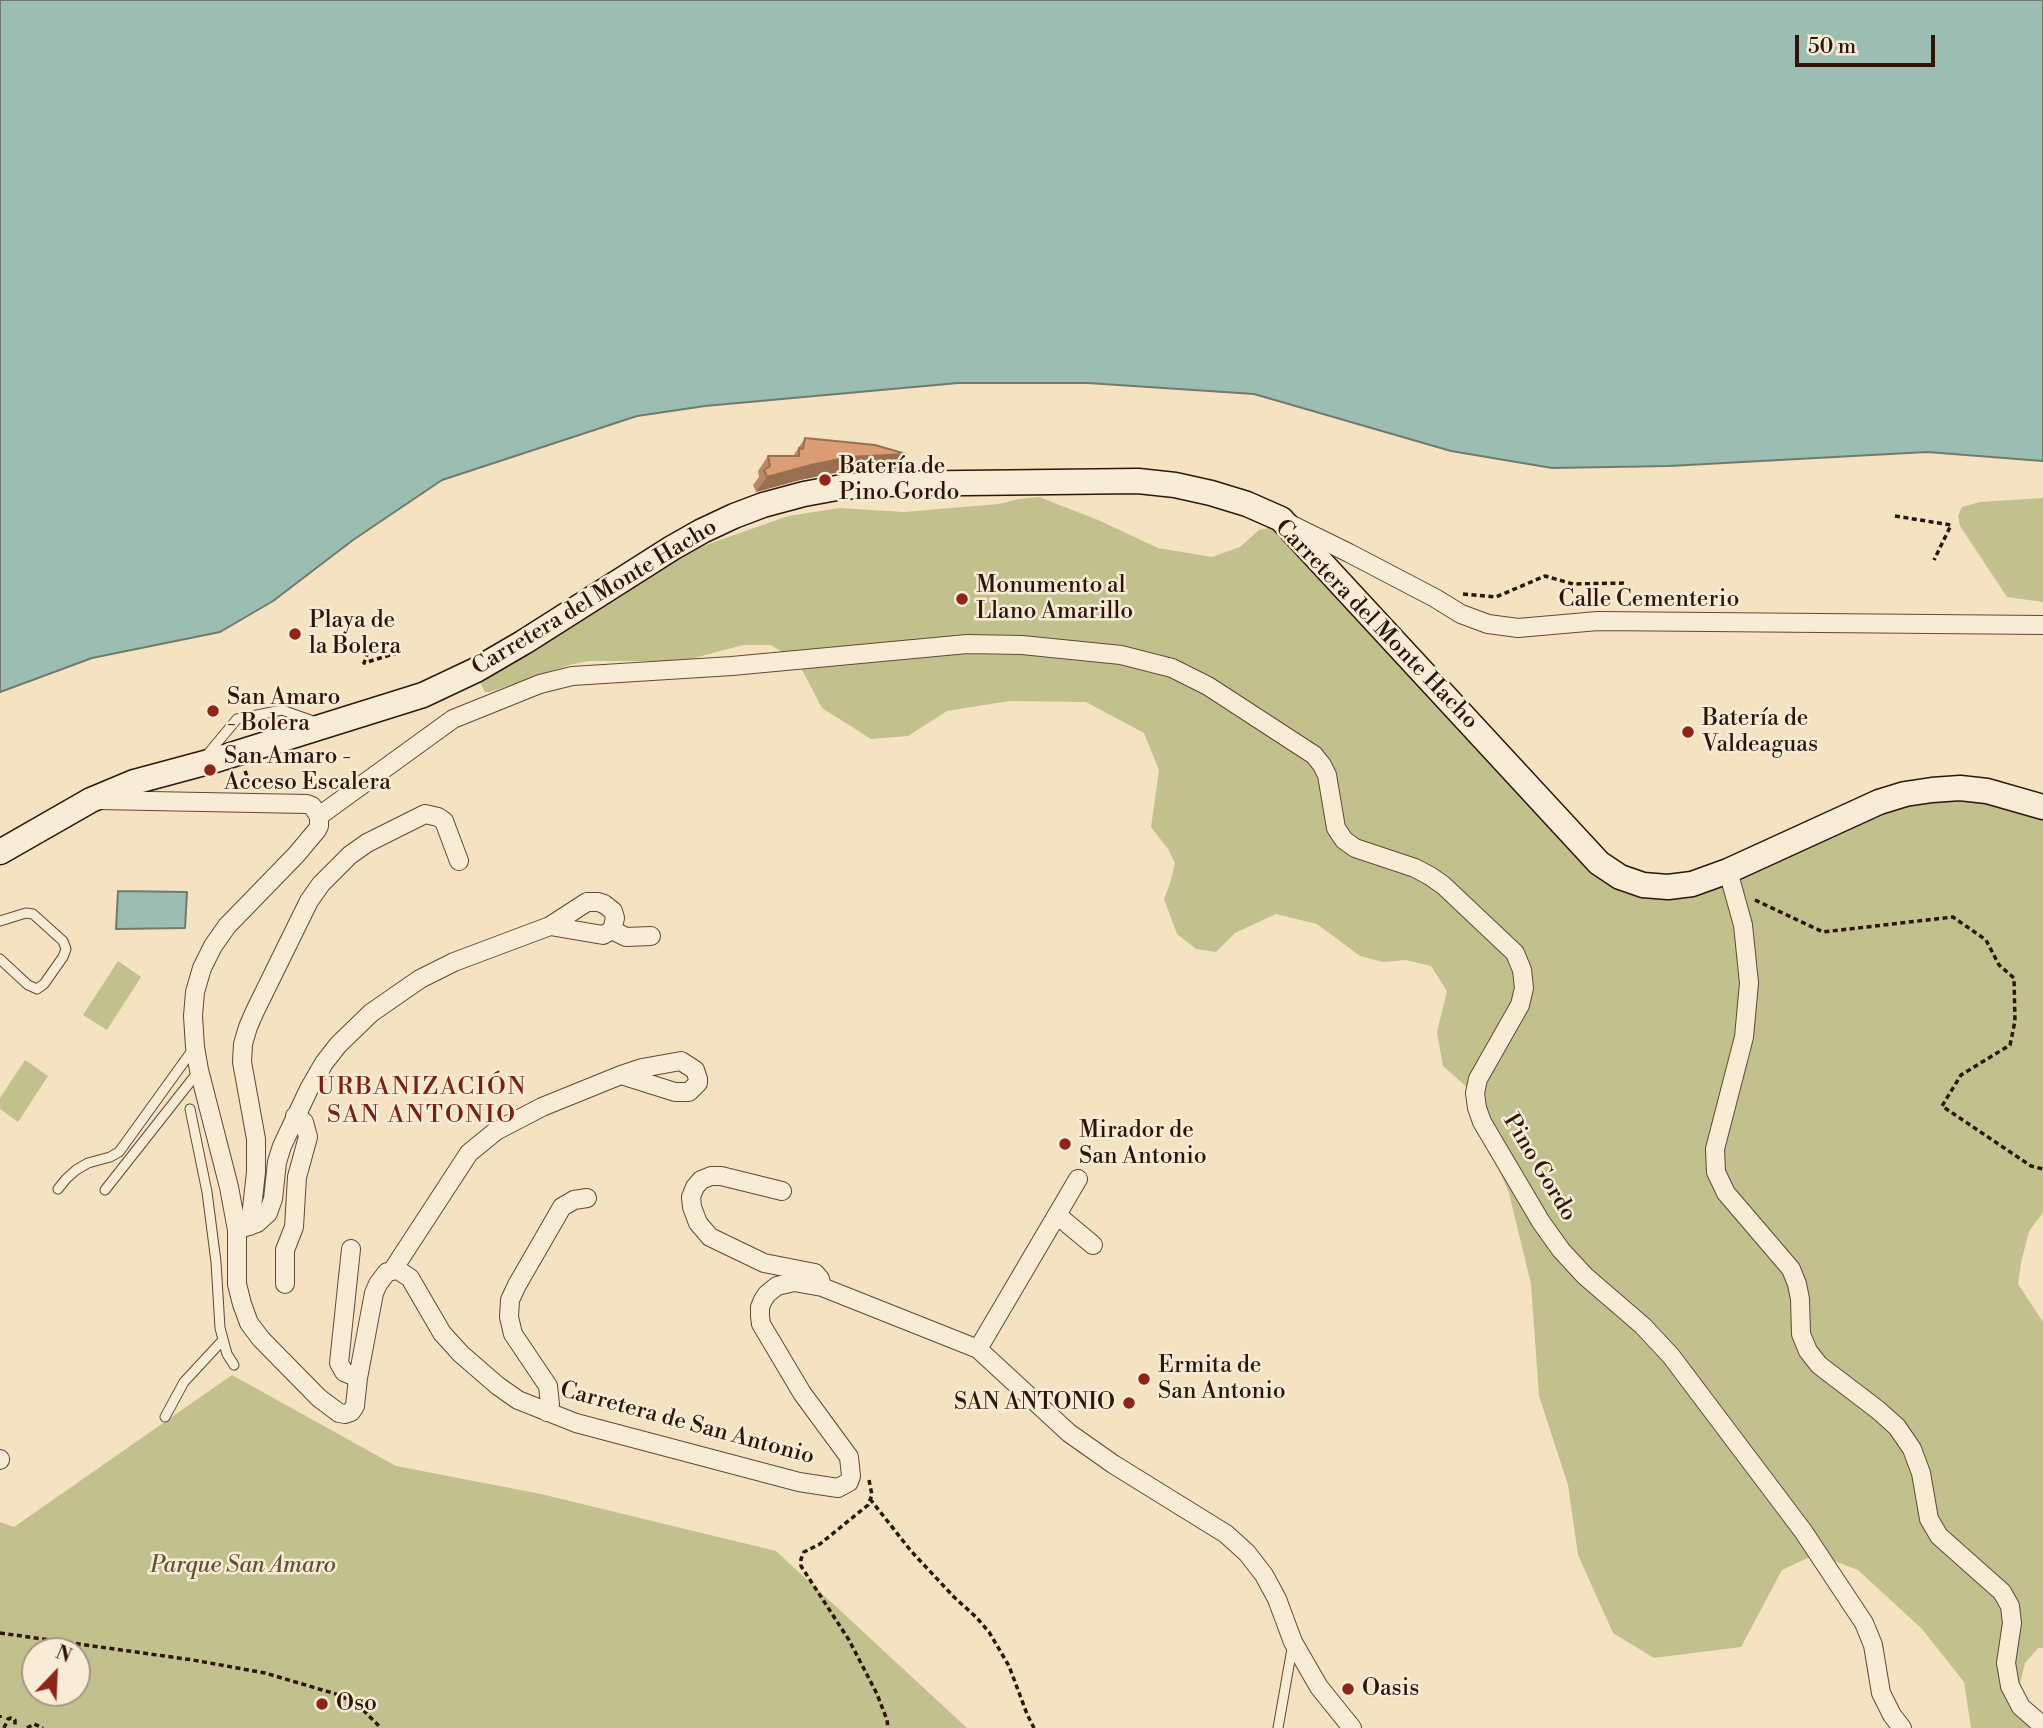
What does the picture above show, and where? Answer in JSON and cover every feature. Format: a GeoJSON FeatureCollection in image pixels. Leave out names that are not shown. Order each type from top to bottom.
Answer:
{"type":"FeatureCollection","features":[{"type":"Feature","properties":{"kind":"main road","name":"Carretera del Monte Hacho"},"geometry":{"type":"LineString","coordinates":[[0,852],[91,800],[134,782],[199,765],[423,695],[466,675],[524,642],[702,531],[762,505],[842,487],[880,484],[1138,481],[1211,493],[1247,504],[1281,519],[1599,863],[1620,877],[1643,885],[1668,887],[1731,880],[1879,802],[1905,794],[1960,788],[1987,791],[2043,807]]}},
{"type":"Feature","properties":{"kind":"street","name":"Calle Cementerio"},"geometry":{"type":"LineString","coordinates":[[1281,519],[1436,598],[1461,614],[1488,624],[1518,628],[1598,621],[2043,625]]}},
{"type":"Feature","properties":{"kind":"street","name":"Pino Gordo"},"geometry":{"type":"LineString","coordinates":[[319,816],[453,719],[540,684],[572,676],[732,666],[967,644],[1022,645],[1108,653],[1172,668],[1208,686],[1314,755],[1327,775],[1336,828],[1344,840],[1355,848],[1430,876],[1515,953],[1522,970],[1524,988],[1520,1005],[1478,1079],[1476,1108],[1482,1122],[1541,1222],[1561,1250],[1585,1276],[1643,1326],[1671,1356],[1803,1531],[1864,1623],[1873,1645],[1881,1693],[1902,1728]]}},
{"type":"Feature","properties":{"kind":"street"},"geometry":{"type":"LineString","coordinates":[[91,800],[307,804],[313,806],[319,816],[317,830],[227,926],[202,968],[195,992],[192,1016],[199,1070],[229,1187],[244,1228]]}},
{"type":"Feature","properties":{"kind":"street"},"geometry":{"type":"LineString","coordinates":[[459,861],[444,821],[425,814],[367,843],[350,855],[334,868],[309,901],[248,1027],[242,1062],[256,1147],[237,1284],[249,1323],[261,1339],[319,1398],[339,1413],[351,1412],[355,1406],[374,1293],[383,1276],[392,1271],[469,1153],[496,1130],[621,1075]]}},
{"type":"Feature","properties":{"kind":"street"},"geometry":{"type":"LineString","coordinates":[[1731,880],[1743,925],[1749,983],[1744,1037],[1715,1149],[1717,1172],[1726,1193],[1791,1269],[1800,1299],[1801,1334],[1808,1351],[1819,1365],[1897,1427],[1912,1449],[1921,1473],[1929,1519],[1940,1536],[2002,1592],[2010,1606],[2012,1623],[2006,1662],[2010,1686],[2021,1707],[2043,1726]]}},
{"type":"Feature","properties":{"kind":"street"},"geometry":{"type":"LineString","coordinates":[[244,1228],[263,1219],[271,1206],[282,1146],[324,1063],[354,1028],[371,1013],[420,979],[454,962],[550,926],[575,909],[593,901],[604,904],[615,918],[612,930],[603,935],[550,926]]}},
{"type":"Feature","properties":{"kind":"street"},"geometry":{"type":"LineString","coordinates":[[612,930],[626,937],[651,936]]}},
{"type":"Feature","properties":{"kind":"street"},"geometry":{"type":"LineString","coordinates":[[285,1284],[285,1250],[295,1220],[297,1177],[308,1137],[303,1122],[295,1116]]}},
{"type":"Feature","properties":{"kind":"street"},"geometry":{"type":"LineString","coordinates":[[782,1191],[710,1176],[695,1187],[691,1196],[692,1207],[698,1223],[710,1237],[764,1263],[815,1273],[822,1287]]}},
{"type":"Feature","properties":{"kind":"street"},"geometry":{"type":"LineString","coordinates":[[978,1349],[1078,1179]]}},
{"type":"Feature","properties":{"kind":"street"},"geometry":{"type":"LineString","coordinates":[[547,1412],[550,1404],[548,1386],[513,1334],[509,1317],[510,1300],[562,1207],[573,1199],[587,1198]]}},
{"type":"Feature","properties":{"kind":"street"},"geometry":{"type":"LineString","coordinates":[[1057,1215],[1093,1245]]}},
{"type":"Feature","properties":{"kind":"street"},"geometry":{"type":"LineString","coordinates":[[351,1249],[339,1363],[344,1371],[358,1378]]}},
{"type":"Feature","properties":{"kind":"street","name":"Carretera de San Antonio"},"geometry":{"type":"LineString","coordinates":[[392,1271],[398,1270],[410,1278],[442,1334],[461,1354],[518,1400],[576,1423],[827,1488],[838,1488],[849,1482],[852,1469],[849,1457],[802,1393],[761,1324],[760,1307],[767,1294],[777,1286],[793,1283],[822,1287],[978,1349],[1069,1433],[1113,1464],[1204,1519],[1247,1553],[1264,1575],[1277,1599],[1293,1642],[1320,1687],[1352,1728]]}},
{"type":"Feature","properties":{"kind":"lane"},"geometry":{"type":"LineString","coordinates":[[199,765],[237,719],[282,710],[325,726]]}},
{"type":"Feature","properties":{"kind":"lane"},"geometry":{"type":"LineString","coordinates":[[0,921],[26,913],[33,914],[64,941],[66,949],[44,984],[37,989],[28,985],[0,959]]}},
{"type":"Feature","properties":{"kind":"lane"},"geometry":{"type":"LineString","coordinates":[[58,1189],[76,1170],[119,1152],[195,1047]]}},
{"type":"Feature","properties":{"kind":"lane"},"geometry":{"type":"LineString","coordinates":[[105,1190],[199,1070]]}},
{"type":"Feature","properties":{"kind":"lane"},"geometry":{"type":"LineString","coordinates":[[190,1110],[208,1192],[216,1262],[219,1328],[222,1341],[234,1365]]}},
{"type":"Feature","properties":{"kind":"lane"},"geometry":{"type":"LineString","coordinates":[[208,1192],[229,1187]]}},
{"type":"Feature","properties":{"kind":"lane"},"geometry":{"type":"LineString","coordinates":[[165,1417],[184,1382],[222,1341]]}},
{"type":"Feature","properties":{"kind":"lane"},"geometry":{"type":"LineString","coordinates":[[1278,1728],[1293,1642]]}},
{"type":"Feature","properties":{"kind":"path"},"geometry":{"type":"LineString","coordinates":[[1895,516],[1951,525],[1934,560]]}},
{"type":"Feature","properties":{"kind":"path"},"geometry":{"type":"LineString","coordinates":[[1454,594],[1496,597],[1545,576],[1573,584],[1627,583]]}},
{"type":"Feature","properties":{"kind":"path"},"geometry":{"type":"LineString","coordinates":[[355,650],[369,649],[363,663],[403,651]]}},
{"type":"Feature","properties":{"kind":"path"},"geometry":{"type":"LineString","coordinates":[[238,753],[258,803]]}},
{"type":"Feature","properties":{"kind":"path"},"geometry":{"type":"LineString","coordinates":[[1731,880],[1823,932],[1953,917],[1986,940],[1999,965],[2014,978],[2015,1021],[2010,1045],[1961,1075],[1942,1106],[2031,1166],[2043,1169]]}},
{"type":"Feature","properties":{"kind":"path"},"geometry":{"type":"LineString","coordinates":[[870,1499],[911,1552],[989,1632],[1009,1666],[1034,1728]]}},
{"type":"Feature","properties":{"kind":"path"},"geometry":{"type":"LineString","coordinates":[[0,1633],[193,1660],[265,1673],[349,1700],[381,1728]]}},
{"type":"Feature","properties":{"kind":"path"},"geometry":{"type":"LineString","coordinates":[[4,1728],[10,1718],[15,1720],[15,1728]]}},
{"type":"Feature","properties":{"kind":"path"},"geometry":{"type":"LineString","coordinates":[[27,1728],[34,1724],[43,1728]]}},
{"type":"Feature","properties":{"kind":"green space"},"geometry":{"type":"Polygon","coordinates":[[[1039,497],[1098,520],[1158,548],[1212,557],[1240,547],[1259,530],[1279,526],[1572,823],[1616,861],[1662,877],[1693,875],[1824,836],[1906,806],[1973,795],[2043,809],[2043,1213],[2029,1231],[2018,1284],[2043,1322],[2043,1648],[2038,1648],[2025,1663],[2020,1684],[2033,1716],[2043,1728],[1971,1728],[1964,1682],[1922,1629],[1858,1570],[1816,1554],[1782,1570],[1741,1647],[1654,1658],[1613,1633],[1578,1555],[1568,1485],[1539,1396],[1531,1284],[1509,1193],[1473,1108],[1468,1088],[1443,1066],[1437,1032],[1447,991],[1431,966],[1406,960],[1383,962],[1360,956],[1317,924],[1276,914],[1235,933],[1216,952],[1196,949],[1177,934],[1164,899],[1175,863],[1151,827],[1159,770],[1144,733],[1086,702],[1009,701],[947,711],[908,736],[871,739],[822,708],[798,662],[771,645],[743,645],[683,661],[589,661],[569,665],[490,692],[485,692],[479,680],[669,558],[788,516],[840,508],[904,512],[999,504],[1039,497]]]}},
{"type":"Feature","properties":{"kind":"green space"},"geometry":{"type":"Polygon","coordinates":[[[2043,498],[2043,602],[2007,597],[1960,526],[1958,516],[1962,507],[1980,502],[2043,498]]]}},
{"type":"Feature","properties":{"kind":"green space"},"geometry":{"type":"Polygon","coordinates":[[[118,961],[141,977],[107,1030],[83,1015],[118,961]]]}},
{"type":"Feature","properties":{"kind":"green space"},"geometry":{"type":"Polygon","coordinates":[[[25,1060],[48,1076],[18,1122],[0,1109],[0,1098],[25,1060]]]}},
{"type":"Feature","properties":{"kind":"green space","name":"Parque San Amaro"},"geometry":{"type":"Polygon","coordinates":[[[232,1375],[396,1466],[541,1494],[776,1551],[967,1728],[0,1728],[0,1522],[14,1527],[232,1375]]]}},
{"type":"Feature","properties":{"kind":"water"},"geometry":{"type":"Polygon","coordinates":[[[0,0],[2043,0],[2043,461],[1927,452],[1669,466],[1552,468],[1451,451],[1254,394],[1088,383],[958,383],[705,406],[637,416],[442,480],[353,540],[273,601],[220,632],[92,658],[0,692],[0,0]]]}},
{"type":"Feature","properties":{"kind":"water"},"geometry":{"type":"Polygon","coordinates":[[[118,891],[187,892],[185,928],[116,929],[118,891]]]}},
{"type":"Feature","properties":{"kind":"building"},"geometry":{"type":"Polygon","coordinates":[[[805,438],[875,445],[906,454],[850,457],[767,477],[764,470],[770,466],[768,456],[799,456],[799,448],[803,449],[805,438]]]}},
{"type":"Feature","properties":{"kind":"place","name":"Batería de Pino Gordo"},"geometry":{"type":"Point","coordinates":[825,480]}},
{"type":"Feature","properties":{"kind":"place","name":"Monumento al Llano Amarillo"},"geometry":{"type":"Point","coordinates":[962,599]}},
{"type":"Feature","properties":{"kind":"place","name":"Playa de la Bolera"},"geometry":{"type":"Point","coordinates":[295,634]}},
{"type":"Feature","properties":{"kind":"place","name":"San Amaro - Bolera"},"geometry":{"type":"Point","coordinates":[213,711]}},
{"type":"Feature","properties":{"kind":"place","name":"Batería de Valdeaguas"},"geometry":{"type":"Point","coordinates":[1688,732]}},
{"type":"Feature","properties":{"kind":"place","name":"San Amaro - Acceso Escalera"},"geometry":{"type":"Point","coordinates":[210,770]}},
{"type":"Feature","properties":{"kind":"place","name":"Mirador de San Antonio"},"geometry":{"type":"Point","coordinates":[1065,1144]}},
{"type":"Feature","properties":{"kind":"place","name":"Ermita de San Antonio"},"geometry":{"type":"Point","coordinates":[1144,1379]}},
{"type":"Feature","properties":{"kind":"place","name":"SAN ANTONIO"},"geometry":{"type":"Point","coordinates":[1129,1403]}},
{"type":"Feature","properties":{"kind":"place","name":"Oasis"},"geometry":{"type":"Point","coordinates":[1348,1689]}},
{"type":"Feature","properties":{"kind":"place","name":"Oso"},"geometry":{"type":"Point","coordinates":[322,1704]}},
{"type":"Feature","properties":{"kind":"district","name":"URBANIZACIÓN SAN ANTONIO"},"geometry":{"type":"Point","coordinates":[422,1102]}}]}
